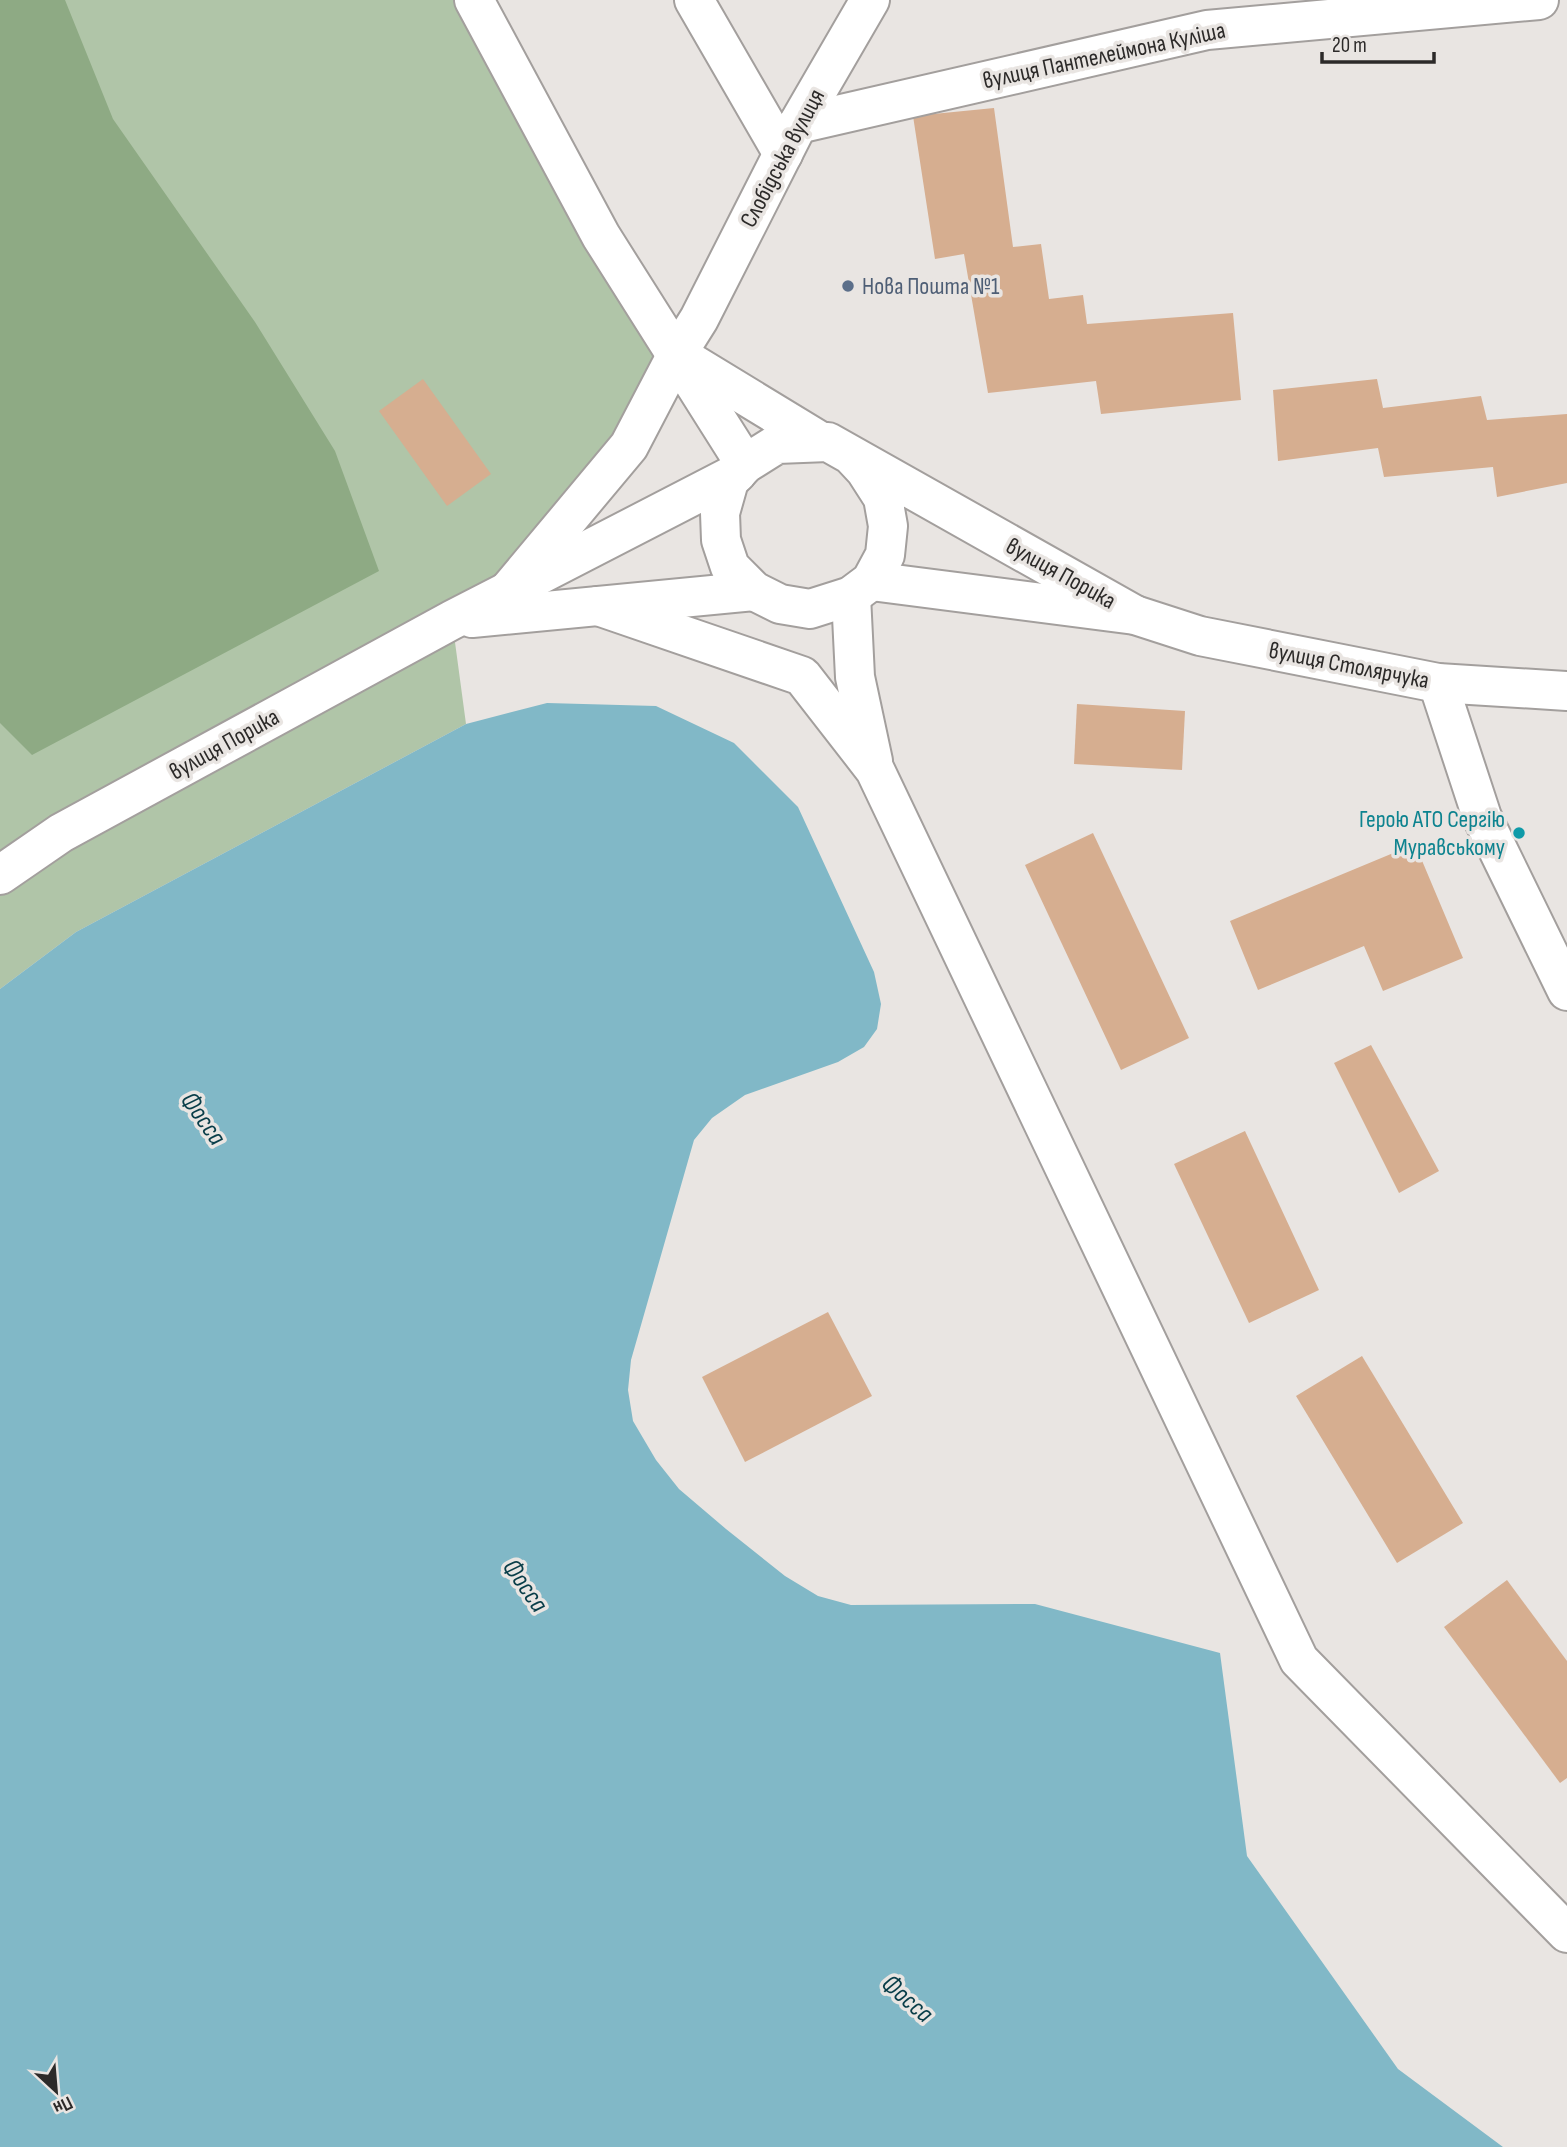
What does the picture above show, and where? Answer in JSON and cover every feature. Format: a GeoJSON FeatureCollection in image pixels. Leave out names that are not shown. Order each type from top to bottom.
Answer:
{"type":"FeatureCollection","features":[{"type":"Feature","properties":{"kind":"street"},"geometry":{"type":"LineString","coordinates":[[474,0],[601,236],[677,354],[741,469]]}},
{"type":"Feature","properties":{"kind":"street"},"geometry":{"type":"LineString","coordinates":[[694,0],[791,139]]}},
{"type":"Feature","properties":{"kind":"street","name":"Слобідська вулиця"},"geometry":{"type":"LineString","coordinates":[[508,591],[629,446],[677,354],[699,319],[791,139],[870,0]]}},
{"type":"Feature","properties":{"kind":"street","name":"вулиця Пантелеймона Куліша"},"geometry":{"type":"LineString","coordinates":[[791,139],[1207,30],[1539,0]]}},
{"type":"Feature","properties":{"kind":"street","name":"вулиця Порика"},"geometry":{"type":"LineString","coordinates":[[677,354],[832,446],[1135,615]]}},
{"type":"Feature","properties":{"kind":"street"},"geometry":{"type":"LineString","coordinates":[[777,444],[832,446],[864,470],[883,498],[888,526],[885,555],[861,588],[810,609],[780,604],[754,591],[730,567],[721,540],[720,513],[729,481],[741,469],[777,444]]}},
{"type":"Feature","properties":{"kind":"street","name":"вулиця Порика"},"geometry":{"type":"LineString","coordinates":[[0,875],[61,833],[452,620],[741,469]]}},
{"type":"Feature","properties":{"kind":"street"},"geometry":{"type":"LineString","coordinates":[[861,588],[855,677],[875,770]]}},
{"type":"Feature","properties":{"kind":"street","name":"вулиця Порика"},"geometry":{"type":"LineString","coordinates":[[861,588],[1135,615]]}},
{"type":"Feature","properties":{"kind":"street","name":"вулиця Порика"},"geometry":{"type":"LineString","coordinates":[[452,620],[754,591]]}},
{"type":"Feature","properties":{"kind":"street"},"geometry":{"type":"LineString","coordinates":[[598,606],[802,676],[875,770],[1299,1660],[1567,1933]]}},
{"type":"Feature","properties":{"kind":"street","name":"вулиця Столярчука"},"geometry":{"type":"LineString","coordinates":[[1135,615],[1200,636],[1438,683],[1567,691]]}},
{"type":"Feature","properties":{"kind":"street"},"geometry":{"type":"LineString","coordinates":[[1438,683],[1482,817],[1567,991]]}},
{"type":"Feature","properties":{"kind":"green space"},"geometry":{"type":"Polygon","coordinates":[[[0,0],[474,0],[677,354],[629,446],[452,620],[466,724],[76,932],[0,989],[0,0]]]}},
{"type":"Feature","properties":{"kind":"green space"},"geometry":{"type":"Polygon","coordinates":[[[0,0],[65,0],[113,119],[255,322],[335,451],[379,571],[32,755],[0,723],[0,0]]]}},
{"type":"Feature","properties":{"kind":"water","name":"Фосса"},"geometry":{"type":"Polygon","coordinates":[[[547,703],[656,706],[734,743],[798,807],[874,972],[881,1004],[877,1029],[864,1047],[838,1062],[745,1095],[712,1118],[694,1140],[631,1360],[628,1390],[633,1421],[656,1460],[679,1489],[726,1529],[785,1576],[818,1596],[851,1605],[1035,1604],[1220,1653],[1247,1856],[1398,2069],[1503,2147],[0,2147],[0,989],[76,932],[466,724],[547,703]]]}},
{"type":"Feature","properties":{"kind":"building"},"geometry":{"type":"Polygon","coordinates":[[[994,108],[1013,247],[1041,244],[1049,299],[1083,295],[1087,324],[1233,313],[1241,400],[1101,414],[1096,381],[988,393],[964,254],[935,259],[913,116],[994,108]]]}},
{"type":"Feature","properties":{"kind":"building"},"geometry":{"type":"Polygon","coordinates":[[[423,379],[491,474],[447,506],[379,411],[423,379]]]}},
{"type":"Feature","properties":{"kind":"building"},"geometry":{"type":"Polygon","coordinates":[[[1377,379],[1383,408],[1481,396],[1487,420],[1567,414],[1567,483],[1497,497],[1493,467],[1384,477],[1378,448],[1278,461],[1273,390],[1377,379]]]}},
{"type":"Feature","properties":{"kind":"building"},"geometry":{"type":"Polygon","coordinates":[[[1077,704],[1185,711],[1182,770],[1074,764],[1077,704]]]}},
{"type":"Feature","properties":{"kind":"building"},"geometry":{"type":"Polygon","coordinates":[[[1093,833],[1189,1038],[1121,1070],[1025,865],[1093,833]]]}},
{"type":"Feature","properties":{"kind":"building"},"geometry":{"type":"Polygon","coordinates":[[[1415,844],[1463,958],[1383,991],[1364,946],[1258,990],[1230,921],[1415,844]]]}},
{"type":"Feature","properties":{"kind":"building"},"geometry":{"type":"Polygon","coordinates":[[[1371,1045],[1439,1171],[1399,1193],[1334,1063],[1371,1045]]]}},
{"type":"Feature","properties":{"kind":"building"},"geometry":{"type":"Polygon","coordinates":[[[1245,1131],[1319,1290],[1249,1323],[1174,1164],[1245,1131]]]}},
{"type":"Feature","properties":{"kind":"building"},"geometry":{"type":"Polygon","coordinates":[[[828,1312],[872,1396],[745,1462],[702,1377],[828,1312]]]}},
{"type":"Feature","properties":{"kind":"building"},"geometry":{"type":"Polygon","coordinates":[[[1362,1356],[1463,1523],[1397,1563],[1296,1396],[1362,1356]]]}},
{"type":"Feature","properties":{"kind":"building"},"geometry":{"type":"Polygon","coordinates":[[[1507,1580],[1567,1661],[1567,1778],[1560,1783],[1444,1627],[1507,1580]]]}},
{"type":"Feature","properties":{"kind":"place","name":"Нова Пошта №1"},"geometry":{"type":"Point","coordinates":[848,286]}},
{"type":"Feature","properties":{"kind":"place","name":"Герою АТО Сергію Муравському"},"geometry":{"type":"Point","coordinates":[1519,833]}}]}
